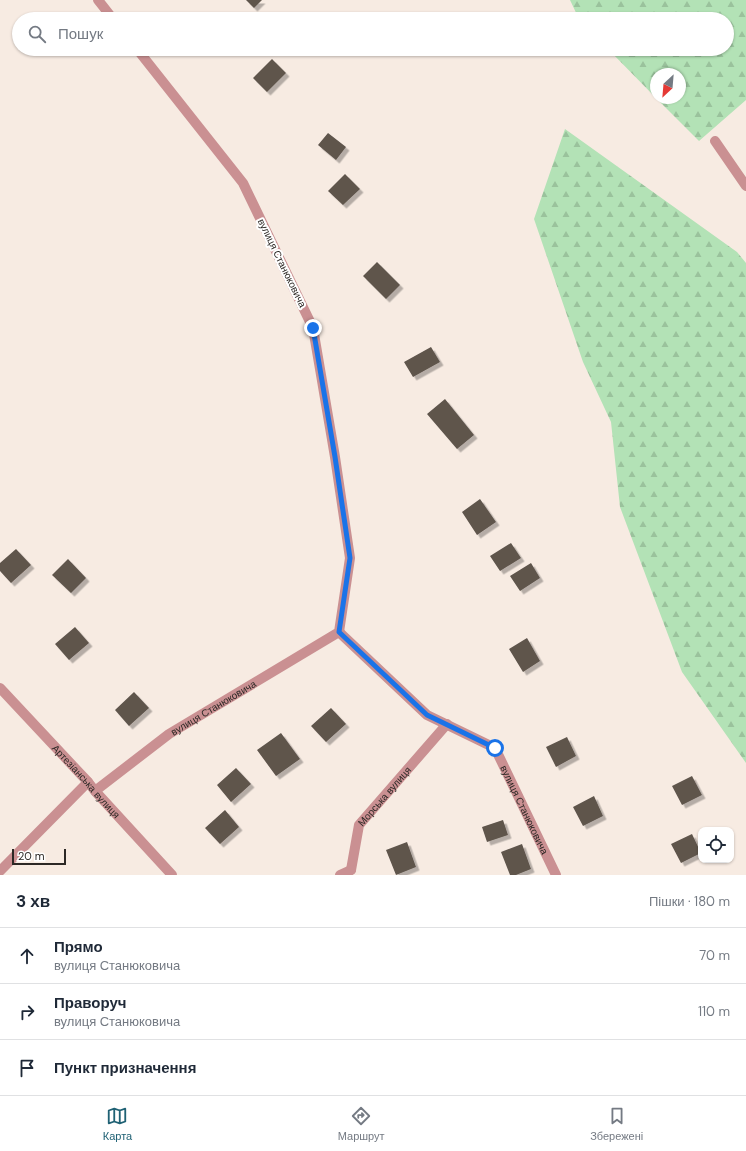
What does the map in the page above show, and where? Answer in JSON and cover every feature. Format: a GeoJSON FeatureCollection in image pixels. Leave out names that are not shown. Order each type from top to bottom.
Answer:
{"type":"FeatureCollection","features":[{"type":"Feature","properties":{"kind":"street"},"geometry":{"type":"LineString","coordinates":[[98,0],[107,12]]}},
{"type":"Feature","properties":{"kind":"street","name":"вулиця Станюковича"},"geometry":{"type":"LineString","coordinates":[[143,56],[244,183],[313,328],[335,457],[350,558],[339,632]]}},
{"type":"Feature","properties":{"kind":"street"},"geometry":{"type":"LineString","coordinates":[[715,141],[746,186]]}},
{"type":"Feature","properties":{"kind":"street","name":"вулиця Станюковича"},"geometry":{"type":"LineString","coordinates":[[339,632],[427,715],[495,748],[556,875]]}},
{"type":"Feature","properties":{"kind":"street","name":"вулиця Станюковича"},"geometry":{"type":"LineString","coordinates":[[94,791],[169,734],[339,632]]}},
{"type":"Feature","properties":{"kind":"street","name":"Артезіанська вулиця"},"geometry":{"type":"LineString","coordinates":[[0,688],[172,875]]}},
{"type":"Feature","properties":{"kind":"street","name":"Морська вулиця"},"geometry":{"type":"LineString","coordinates":[[340,875],[353,872],[359,825],[447,724]]}},
{"type":"Feature","properties":{"kind":"street"},"geometry":{"type":"LineString","coordinates":[[0,871],[88,782]]}},
{"type":"Feature","properties":{"kind":"green space"},"geometry":{"type":"Polygon","coordinates":[[[570,0],[746,0],[746,100],[699,141],[662,104],[686,104],[686,68],[650,68],[650,92],[615,56],[734,56],[734,12],[576,12],[570,0]]]}},
{"type":"Feature","properties":{"kind":"green space"},"geometry":{"type":"Polygon","coordinates":[[[565,129],[737,252],[746,263],[746,763],[682,672],[620,507],[611,422],[583,362],[534,219],[565,129]]]}},
{"type":"Feature","properties":{"kind":"building"},"geometry":{"type":"Polygon","coordinates":[[[246,0],[262,0],[254,8],[246,0]]]}},
{"type":"Feature","properties":{"kind":"building"},"geometry":{"type":"Polygon","coordinates":[[[272,59],[286,73],[267,92],[253,78],[272,59]]]}},
{"type":"Feature","properties":{"kind":"building"},"geometry":{"type":"Polygon","coordinates":[[[328,133],[346,147],[336,160],[318,145],[328,133]]]}},
{"type":"Feature","properties":{"kind":"building"},"geometry":{"type":"Polygon","coordinates":[[[345,174],[360,189],[343,205],[328,191],[345,174]]]}},
{"type":"Feature","properties":{"kind":"building"},"geometry":{"type":"Polygon","coordinates":[[[377,262],[400,285],[386,299],[363,276],[377,262]]]}},
{"type":"Feature","properties":{"kind":"building"},"geometry":{"type":"Polygon","coordinates":[[[431,347],[440,362],[413,377],[404,362],[431,347]]]}},
{"type":"Feature","properties":{"kind":"building"},"geometry":{"type":"Polygon","coordinates":[[[445,399],[474,435],[457,449],[427,414],[445,399]]]}},
{"type":"Feature","properties":{"kind":"building"},"geometry":{"type":"Polygon","coordinates":[[[480,499],[496,522],[477,535],[462,512],[480,499]]]}},
{"type":"Feature","properties":{"kind":"building"},"geometry":{"type":"Polygon","coordinates":[[[511,543],[521,558],[500,571],[490,556],[511,543]]]}},
{"type":"Feature","properties":{"kind":"building"},"geometry":{"type":"Polygon","coordinates":[[[16,549],[31,565],[11,583],[0,571],[0,563],[16,549]]]}},
{"type":"Feature","properties":{"kind":"building"},"geometry":{"type":"Polygon","coordinates":[[[68,559],[86,578],[71,593],[52,575],[68,559]]]}},
{"type":"Feature","properties":{"kind":"building"},"geometry":{"type":"Polygon","coordinates":[[[531,563],[540,578],[520,591],[510,576],[531,563]]]}},
{"type":"Feature","properties":{"kind":"building"},"geometry":{"type":"Polygon","coordinates":[[[75,627],[89,643],[69,660],[55,644],[75,627]]]}},
{"type":"Feature","properties":{"kind":"building"},"geometry":{"type":"Polygon","coordinates":[[[527,638],[540,661],[523,672],[509,649],[527,638]]]}},
{"type":"Feature","properties":{"kind":"building"},"geometry":{"type":"Polygon","coordinates":[[[134,692],[149,708],[129,726],[115,710],[134,692]]]}},
{"type":"Feature","properties":{"kind":"building"},"geometry":{"type":"Polygon","coordinates":[[[331,708],[346,724],[326,742],[311,726],[331,708]]]}},
{"type":"Feature","properties":{"kind":"building"},"geometry":{"type":"Polygon","coordinates":[[[281,733],[300,759],[276,776],[257,750],[281,733]]]}},
{"type":"Feature","properties":{"kind":"building"},"geometry":{"type":"Polygon","coordinates":[[[567,737],[576,756],[556,767],[546,747],[567,737]]]}},
{"type":"Feature","properties":{"kind":"building"},"geometry":{"type":"Polygon","coordinates":[[[236,768],[251,784],[231,802],[217,785],[236,768]]]}},
{"type":"Feature","properties":{"kind":"building"},"geometry":{"type":"Polygon","coordinates":[[[692,776],[702,795],[682,805],[672,786],[692,776]]]}},
{"type":"Feature","properties":{"kind":"building"},"geometry":{"type":"Polygon","coordinates":[[[594,796],[603,816],[583,826],[573,807],[594,796]]]}},
{"type":"Feature","properties":{"kind":"building"},"geometry":{"type":"Polygon","coordinates":[[[225,810],[239,827],[220,844],[205,828],[225,810]]]}},
{"type":"Feature","properties":{"kind":"building"},"geometry":{"type":"Polygon","coordinates":[[[503,820],[508,835],[487,842],[482,827],[503,820]]]}},
{"type":"Feature","properties":{"kind":"building"},"geometry":{"type":"Polygon","coordinates":[[[692,834],[698,847],[698,854],[681,863],[671,844],[692,834]]]}},
{"type":"Feature","properties":{"kind":"building"},"geometry":{"type":"Polygon","coordinates":[[[407,842],[416,867],[396,875],[386,850],[407,842]]]}},
{"type":"Feature","properties":{"kind":"building"},"geometry":{"type":"Polygon","coordinates":[[[522,844],[531,869],[516,875],[510,875],[501,852],[522,844]]]}},
{"type":"Feature","properties":{"kind":"route"},"geometry":{"type":"LineString","coordinates":[[313,328],[335,457],[350,558],[339,632],[427,715],[495,748]]}}]}
